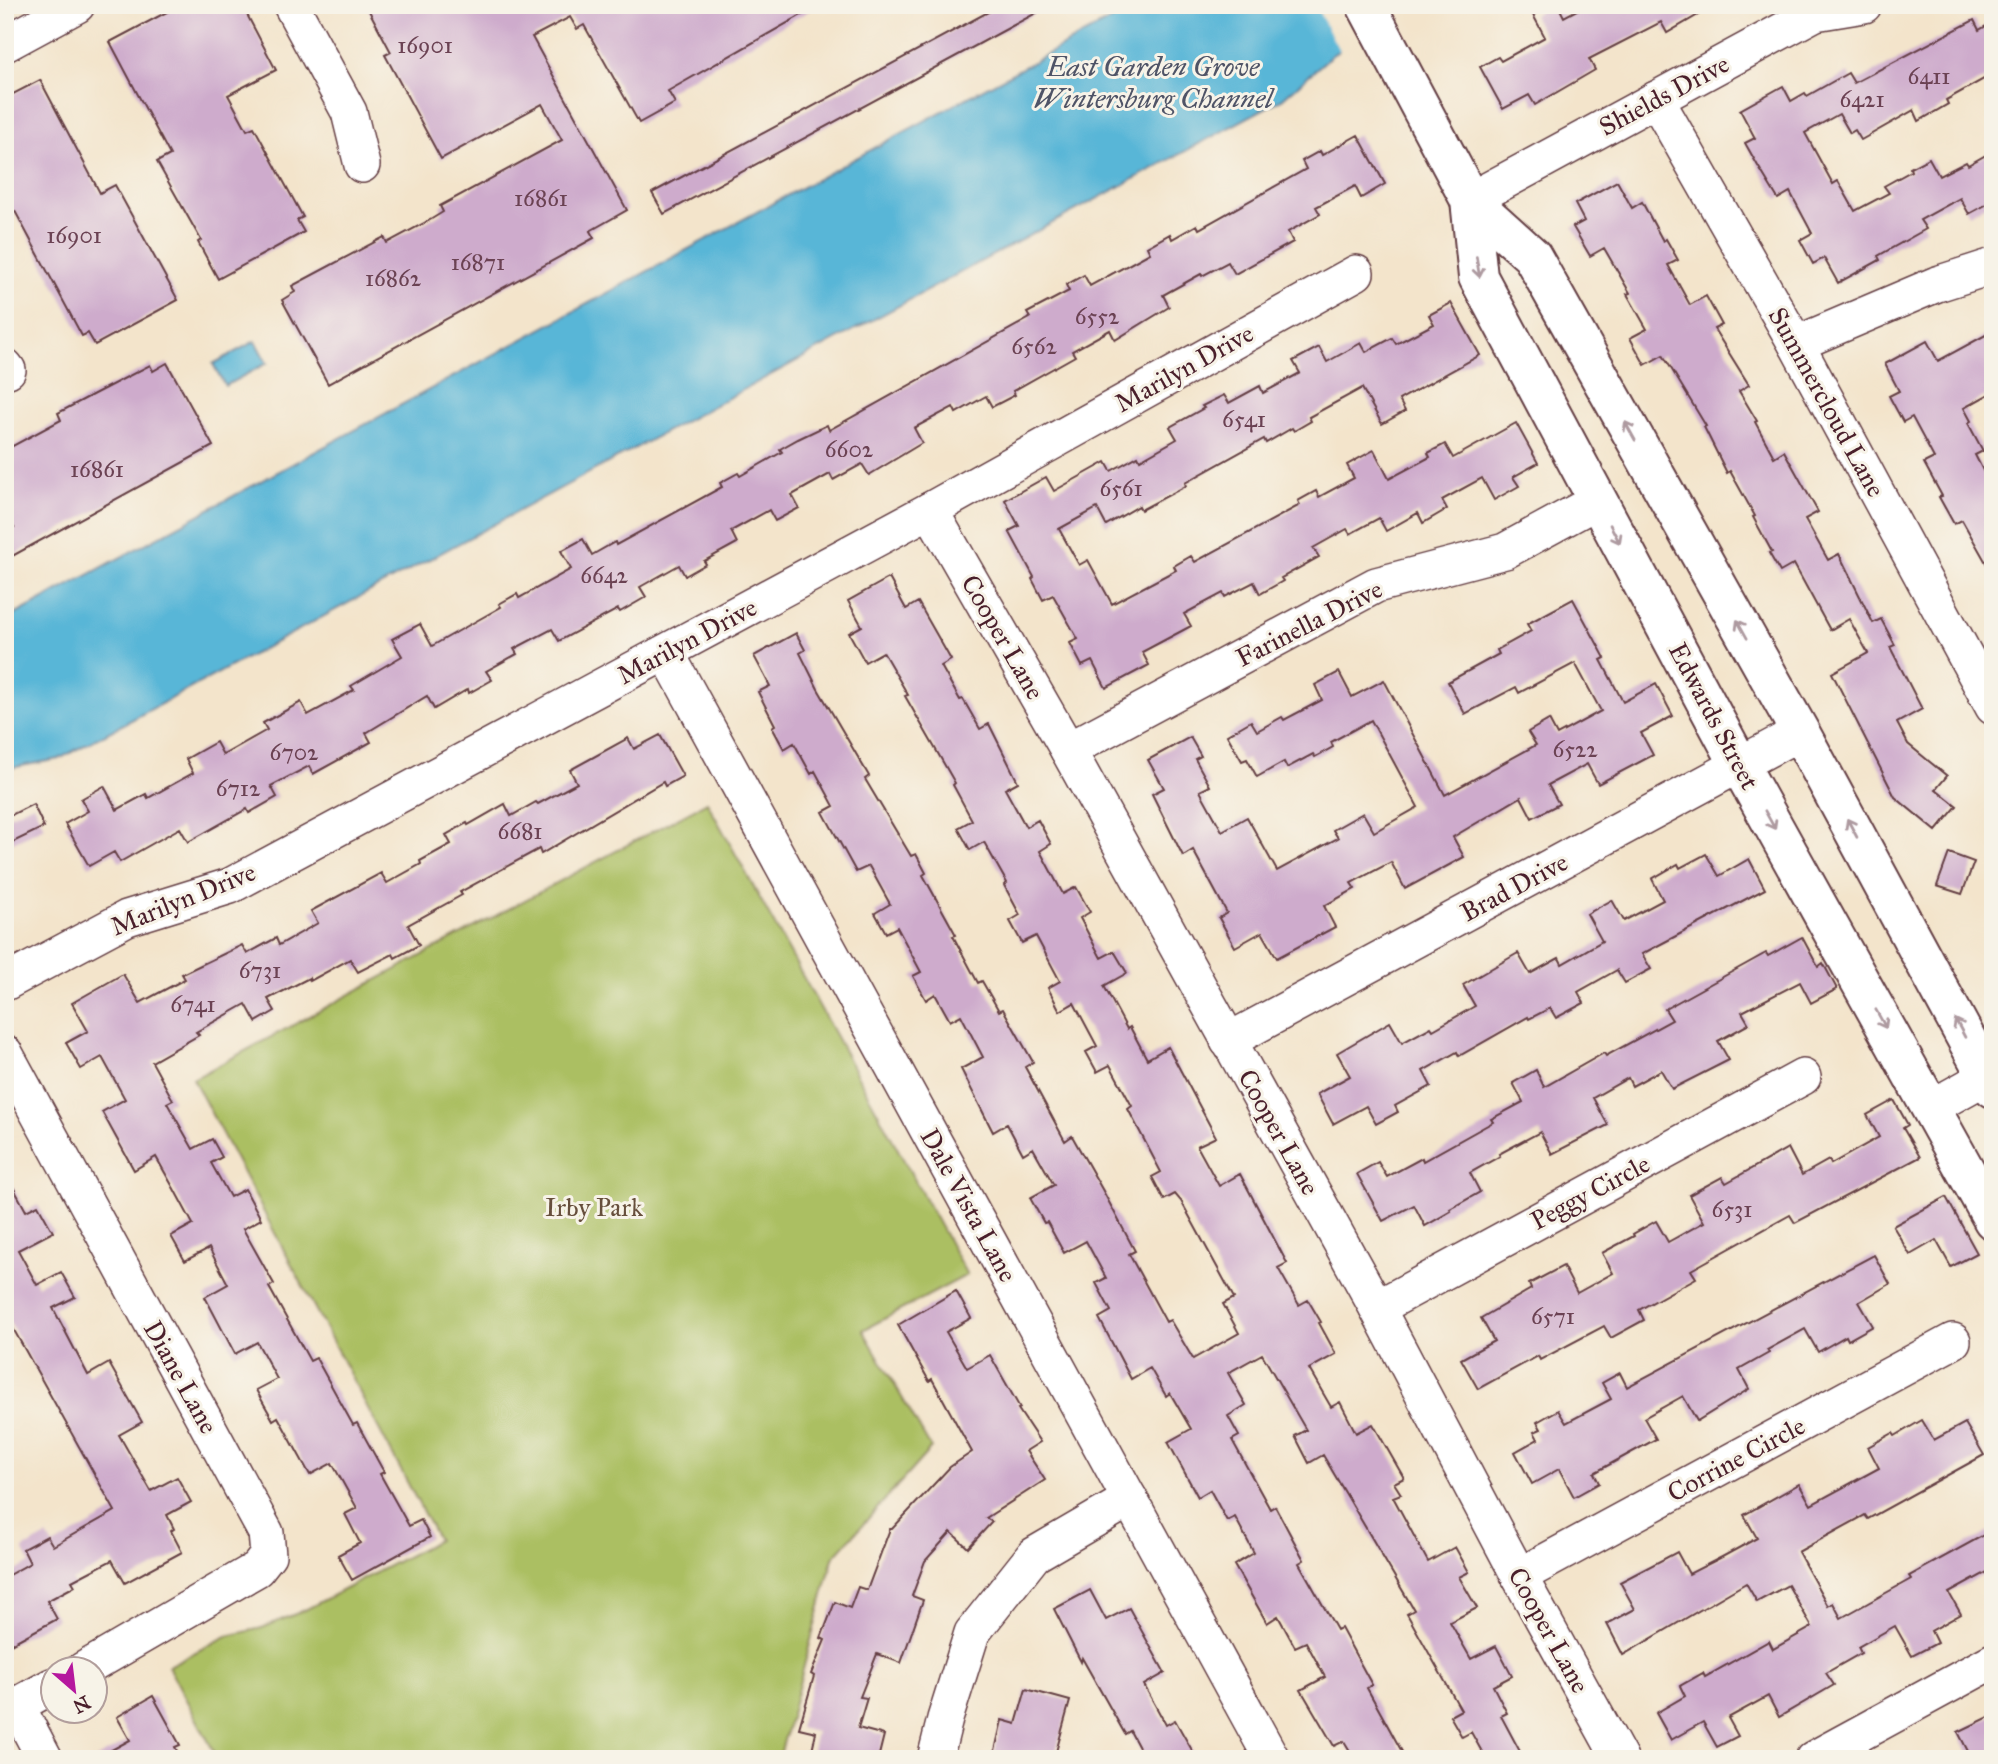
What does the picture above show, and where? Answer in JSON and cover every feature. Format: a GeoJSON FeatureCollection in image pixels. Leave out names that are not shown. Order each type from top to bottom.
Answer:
{"type":"FeatureCollection","features":[{"type":"Feature","properties":{"kind":"main road","name":"Edwards Street"},"geometry":{"type":"LineString","coordinates":[[1366,5],[1470,200],[1532,256],[1991,1079]]}},
{"type":"Feature","properties":{"kind":"main road","name":"Edwards Street"},"geometry":{"type":"LineString","coordinates":[[1470,200],[1478,277],[1740,766],[1993,1220]]}},
{"type":"Feature","properties":{"kind":"street"},"geometry":{"type":"LineString","coordinates":[[291,5],[349,112],[362,165]]}},
{"type":"Feature","properties":{"kind":"street","name":"Shields Drive"},"geometry":{"type":"LineString","coordinates":[[1470,200],[1815,13],[1864,5]]}},
{"type":"Feature","properties":{"kind":"street"},"geometry":{"type":"LineString","coordinates":[[5,44],[72,7]]}},
{"type":"Feature","properties":{"kind":"street","name":"Summercloud Lane"},"geometry":{"type":"LineString","coordinates":[[1656,99],[1796,344],[1993,707]]}},
{"type":"Feature","properties":{"kind":"street"},"geometry":{"type":"LineString","coordinates":[[1796,344],[1937,284],[1993,266]]}},
{"type":"Feature","properties":{"kind":"street","name":"Marilyn Drive"},"geometry":{"type":"LineString","coordinates":[[5,983],[127,918],[230,886],[930,510],[1356,273]]}},
{"type":"Feature","properties":{"kind":"street","name":"Farinella Drive"},"geometry":{"type":"LineString","coordinates":[[1068,750],[1376,585],[1505,551],[1597,501]]}},
{"type":"Feature","properties":{"kind":"street","name":"Cooper Lane"},"geometry":{"type":"LineString","coordinates":[[930,510],[1068,750],[1377,1308],[1519,1576],[1620,1759]]}},
{"type":"Feature","properties":{"kind":"street","name":"Dale Vista Lane"},"geometry":{"type":"LineString","coordinates":[[666,652],[1272,1759]]}},
{"type":"Feature","properties":{"kind":"street","name":"Brad Drive"},"geometry":{"type":"LineString","coordinates":[[1228,1041],[1800,733]]}},
{"type":"Feature","properties":{"kind":"street","name":"Diane Lane"},"geometry":{"type":"LineString","coordinates":[[5,1053],[266,1533],[268,1555],[257,1569],[108,1656]]}},
{"type":"Feature","properties":{"kind":"street","name":"Peggy Circle"},"geometry":{"type":"LineString","coordinates":[[1377,1308],[1803,1077]]}},
{"type":"Feature","properties":{"kind":"street"},"geometry":{"type":"LineString","coordinates":[[1930,1108],[1991,1079]]}},
{"type":"Feature","properties":{"kind":"street","name":"Corrine Circle"},"geometry":{"type":"LineString","coordinates":[[1519,1576],[1952,1341]]}},
{"type":"Feature","properties":{"kind":"street"},"geometry":{"type":"LineString","coordinates":[[935,1759],[944,1719],[972,1633],[1034,1555],[1130,1499]]}},
{"type":"Feature","properties":{"kind":"street"},"geometry":{"type":"LineString","coordinates":[[1813,1759],[1993,1661]]}},
{"type":"Feature","properties":{"kind":"street"},"geometry":{"type":"LineString","coordinates":[[38,1694],[11,1709],[45,1759]]}},
{"type":"Feature","properties":{"kind":"green space","name":"Irby Park"},"geometry":{"type":"Polygon","coordinates":[[[707,802],[967,1275],[863,1330],[931,1448],[833,1558],[779,1759],[218,1759],[168,1666],[227,1636],[262,1628],[305,1610],[438,1540],[193,1079],[707,802]]]}},
{"type":"Feature","properties":{"kind":"water","name":"East Garden Grove Wintersburg Channel"},"geometry":{"type":"Polygon","coordinates":[[[1138,5],[1417,5],[1332,55],[1282,99],[59,759],[5,769],[5,620],[1138,5]]]}},
{"type":"Feature","properties":{"kind":"water"},"geometry":{"type":"Polygon","coordinates":[[[255,341],[267,363],[225,386],[213,364],[255,341]]]}},
{"type":"Feature","properties":{"kind":"pier"},"geometry":{"type":"Polygon","coordinates":[[[1315,5],[1420,5],[1341,54],[1315,5]]]}},
{"type":"Feature","properties":{"kind":"building"},"geometry":{"type":"Polygon","coordinates":[[[180,5],[242,5],[276,70],[228,95],[247,130],[254,127],[303,217],[297,220],[304,232],[218,279],[198,242],[201,240],[157,162],[170,155],[110,42],[180,5]]]}},
{"type":"Feature","properties":{"kind":"building"},"geometry":{"type":"Polygon","coordinates":[[[366,5],[819,5],[668,91],[675,103],[639,123],[584,25],[577,29],[570,17],[532,37],[627,210],[590,231],[594,238],[328,384],[282,300],[295,292],[292,286],[384,237],[387,243],[430,220],[443,212],[440,206],[562,140],[542,104],[441,159],[385,55],[391,52],[366,5]]]}},
{"type":"Feature","properties":{"kind":"building"},"geometry":{"type":"Polygon","coordinates":[[[1001,5],[1051,5],[664,214],[652,193],[1001,5]]]}},
{"type":"Feature","properties":{"kind":"building"},"geometry":{"type":"Polygon","coordinates":[[[1558,5],[1564,17],[1586,5],[1715,5],[1667,33],[1661,22],[1589,59],[1595,70],[1535,105],[1529,95],[1503,109],[1480,67],[1498,57],[1501,61],[1545,37],[1533,15],[1558,5]]]}},
{"type":"Feature","properties":{"kind":"building"},"geometry":{"type":"Polygon","coordinates":[[[1974,20],[1979,30],[1993,22],[1993,74],[1946,100],[1948,104],[1919,121],[1914,110],[1861,140],[1855,130],[1850,133],[1839,114],[1805,133],[1833,184],[1838,181],[1855,211],[1889,193],[1884,186],[1929,158],[1939,176],[1966,162],[1968,165],[1993,151],[1993,201],[1969,214],[1960,198],[1920,220],[1926,229],[1878,256],[1880,260],[1838,283],[1824,258],[1813,264],[1800,240],[1812,233],[1790,192],[1778,199],[1758,166],[1745,143],[1755,138],[1740,110],[1783,86],[1791,101],[1805,93],[1807,96],[1848,73],[1854,83],[1974,20]]]}},
{"type":"Feature","properties":{"kind":"building"},"geometry":{"type":"Polygon","coordinates":[[[40,80],[100,193],[115,185],[178,300],[95,345],[88,333],[82,336],[15,211],[5,216],[5,98],[40,80]]]}},
{"type":"Feature","properties":{"kind":"building"},"geometry":{"type":"Polygon","coordinates":[[[1358,135],[1385,184],[1361,198],[1355,186],[1316,207],[1320,214],[1288,232],[1293,242],[1235,274],[1228,262],[1202,276],[1201,274],[1163,295],[1169,307],[1115,340],[1110,330],[1072,351],[1075,356],[1013,391],[1015,395],[992,407],[986,396],[956,413],[953,407],[914,428],[922,443],[869,475],[862,464],[833,480],[830,474],[792,495],[799,508],[775,521],[769,510],[731,531],[737,543],[704,561],[706,564],[685,576],[679,565],[640,587],[646,597],[559,641],[552,629],[514,649],[517,654],[486,671],[492,680],[469,693],[468,689],[434,709],[427,696],[366,733],[371,742],[313,774],[309,766],[271,786],[277,797],[249,813],[247,809],[188,842],[180,828],[120,862],[114,852],[89,866],[65,824],[88,811],[81,799],[104,786],[117,810],[146,794],[148,798],[193,773],[186,759],[216,742],[223,755],[267,730],[263,723],[301,702],[308,715],[354,690],[351,686],[402,656],[392,639],[420,624],[432,646],[501,607],[499,604],[517,594],[519,598],[571,569],[561,551],[583,539],[592,555],[615,542],[616,545],[722,487],[720,483],[738,473],[740,476],[782,452],[780,449],[798,439],[827,425],[829,430],[1030,318],[1027,313],[1069,291],[1066,285],[1084,275],[1090,286],[1150,253],[1147,247],[1170,234],[1172,239],[1197,225],[1199,229],[1306,169],[1302,161],[1320,151],[1322,155],[1358,135]]]}},
{"type":"Feature","properties":{"kind":"building"},"geometry":{"type":"Polygon","coordinates":[[[1617,181],[1632,208],[1642,202],[1663,241],[1666,239],[1678,260],[1668,265],[1690,305],[1706,296],[1722,325],[1714,329],[1749,385],[1739,391],[1757,421],[1755,422],[1774,457],[1784,451],[1818,512],[1805,519],[1828,560],[1839,554],[1873,623],[1881,619],[1895,645],[1890,647],[1922,709],[1897,723],[1908,744],[1947,776],[1936,789],[1957,806],[1936,831],[1895,797],[1832,673],[1868,653],[1849,619],[1830,630],[1794,564],[1780,572],[1769,553],[1772,552],[1753,517],[1755,516],[1730,471],[1727,473],[1704,427],[1706,426],[1663,355],[1645,365],[1630,338],[1647,329],[1604,248],[1590,256],[1573,227],[1584,221],[1575,204],[1617,181]]]}},
{"type":"Feature","properties":{"kind":"building"},"geometry":{"type":"Polygon","coordinates":[[[1451,303],[1480,355],[1399,400],[1405,411],[1382,424],[1362,388],[1309,417],[1311,421],[1294,431],[1292,428],[1266,443],[1264,439],[1141,510],[1139,506],[1106,525],[1097,508],[1059,529],[1079,565],[1088,560],[1112,604],[1176,570],[1174,566],[1191,556],[1195,562],[1300,505],[1298,501],[1316,491],[1319,497],[1354,478],[1347,465],[1374,450],[1389,479],[1430,457],[1428,453],[1445,444],[1453,458],[1516,423],[1538,463],[1513,477],[1519,486],[1494,500],[1482,478],[1442,500],[1447,509],[1423,523],[1418,513],[1386,531],[1379,518],[1350,534],[1347,529],[1313,548],[1319,557],[1281,578],[1283,581],[1260,594],[1254,582],[1225,597],[1223,593],[1184,614],[1191,626],[1142,652],[1149,665],[1106,688],[1092,661],[1082,666],[1070,643],[1078,639],[1053,595],[1043,600],[1009,531],[1019,526],[1005,500],[1046,477],[1054,491],[1106,462],[1111,471],[1138,456],[1140,460],[1177,439],[1170,427],[1204,408],[1202,406],[1224,395],[1229,403],[1260,386],[1263,393],[1300,373],[1293,361],[1319,347],[1327,362],[1361,343],[1366,352],[1392,338],[1396,344],[1434,324],[1429,315],[1451,303]]]}},
{"type":"Feature","properties":{"kind":"building"},"geometry":{"type":"Polygon","coordinates":[[[1993,331],[1993,392],[1964,408],[1971,421],[1968,423],[1983,451],[1975,455],[1993,490],[1993,575],[1962,520],[1954,524],[1939,497],[1942,496],[1924,463],[1934,458],[1912,417],[1903,422],[1889,396],[1899,391],[1885,364],[1927,341],[1938,361],[1993,331]]]}},
{"type":"Feature","properties":{"kind":"building"},"geometry":{"type":"Polygon","coordinates":[[[167,363],[213,446],[5,560],[5,532],[14,527],[5,511],[5,450],[61,420],[58,413],[150,365],[153,371],[167,363]]]}},
{"type":"Feature","properties":{"kind":"building"},"geometry":{"type":"Polygon","coordinates":[[[889,578],[906,609],[918,602],[951,660],[941,666],[960,700],[963,699],[980,729],[989,724],[1018,782],[1005,789],[1026,827],[1038,820],[1051,844],[1040,851],[1063,894],[1076,887],[1090,912],[1080,918],[1101,958],[1114,951],[1127,973],[1104,986],[1127,1029],[1130,1027],[1147,1059],[1168,1047],[1216,1137],[1197,1146],[1219,1186],[1240,1174],[1287,1263],[1278,1268],[1299,1305],[1308,1300],[1321,1322],[1319,1323],[1336,1354],[1309,1369],[1331,1407],[1340,1402],[1356,1433],[1373,1424],[1404,1478],[1394,1483],[1401,1494],[1393,1497],[1428,1562],[1455,1547],[1469,1572],[1459,1577],[1477,1608],[1450,1622],[1471,1659],[1496,1646],[1512,1676],[1493,1686],[1507,1713],[1501,1716],[1524,1759],[1486,1759],[1471,1732],[1462,1737],[1450,1716],[1461,1710],[1407,1614],[1414,1610],[1323,1455],[1309,1463],[1295,1436],[1306,1430],[1262,1354],[1228,1373],[1246,1405],[1228,1416],[1239,1436],[1232,1440],[1270,1509],[1275,1506],[1304,1560],[1299,1563],[1337,1630],[1341,1628],[1372,1685],[1367,1688],[1406,1759],[1355,1759],[1344,1741],[1334,1746],[1301,1690],[1325,1677],[1306,1642],[1295,1647],[1278,1616],[1267,1623],[1234,1565],[1254,1553],[1235,1517],[1227,1521],[1210,1490],[1198,1497],[1168,1442],[1191,1429],[1170,1393],[1166,1396],[1150,1368],[1131,1379],[1099,1318],[1111,1311],[1096,1283],[1106,1278],[1086,1241],[1064,1253],[1047,1222],[1044,1223],[1030,1198],[1054,1185],[1033,1148],[1023,1154],[1007,1124],[993,1132],[961,1069],[983,1057],[961,1015],[950,1021],[935,994],[926,1000],[913,976],[921,972],[897,927],[886,933],[875,913],[890,904],[869,866],[856,872],[823,812],[834,806],[815,771],[811,774],[794,743],[784,749],[772,727],[775,725],[758,692],[770,686],[754,656],[796,633],[805,650],[800,653],[869,776],[865,779],[911,856],[916,854],[926,873],[923,875],[956,935],[953,936],[978,983],[982,981],[999,1011],[1003,1009],[1033,1062],[1025,1067],[1065,1141],[1072,1136],[1103,1191],[1135,1251],[1129,1254],[1166,1322],[1170,1320],[1193,1359],[1239,1333],[1223,1304],[1234,1298],[1181,1201],[1175,1194],[1164,1200],[1152,1177],[1161,1172],[1128,1109],[1132,1106],[1110,1065],[1097,1072],[1086,1052],[1097,1046],[1074,1003],[1060,1011],[1048,988],[1060,981],[1036,936],[1022,943],[1010,921],[1020,915],[1004,885],[1007,883],[984,842],[970,850],[958,828],[972,820],[953,785],[955,783],[905,696],[908,695],[883,652],[865,662],[849,633],[862,626],[848,601],[889,578]]]}},
{"type":"Feature","properties":{"kind":"building"},"geometry":{"type":"Polygon","coordinates":[[[1573,599],[1605,658],[1601,660],[1623,702],[1656,684],[1673,716],[1641,733],[1653,755],[1598,784],[1587,764],[1548,785],[1559,804],[1532,818],[1521,797],[1453,837],[1464,857],[1405,889],[1391,862],[1351,883],[1355,889],[1324,906],[1335,927],[1277,958],[1262,932],[1235,947],[1219,918],[1227,913],[1193,850],[1183,856],[1152,794],[1164,788],[1148,760],[1190,737],[1201,756],[1195,759],[1210,786],[1200,791],[1222,831],[1247,817],[1277,871],[1338,838],[1333,830],[1363,813],[1374,832],[1418,807],[1371,720],[1331,742],[1333,747],[1315,757],[1313,754],[1287,768],[1284,762],[1257,777],[1247,759],[1242,761],[1227,735],[1251,721],[1257,731],[1322,700],[1315,685],[1339,672],[1352,697],[1384,680],[1445,795],[1536,745],[1528,732],[1549,720],[1557,735],[1601,711],[1575,663],[1519,693],[1516,687],[1465,714],[1448,682],[1499,654],[1497,650],[1531,631],[1527,624],[1573,599]]]}},
{"type":"Feature","properties":{"kind":"building"},"geometry":{"type":"Polygon","coordinates":[[[660,735],[683,776],[665,786],[663,782],[541,854],[539,849],[460,892],[462,895],[408,925],[419,945],[395,958],[393,954],[358,972],[350,959],[310,981],[309,978],[268,999],[275,1011],[256,1022],[246,1004],[196,1032],[199,1035],[152,1062],[173,1100],[167,1103],[193,1149],[212,1139],[222,1157],[211,1163],[230,1197],[245,1189],[261,1219],[243,1229],[274,1284],[269,1287],[310,1361],[316,1358],[353,1425],[357,1423],[384,1472],[380,1474],[409,1526],[421,1520],[430,1537],[352,1580],[338,1555],[360,1543],[345,1514],[357,1508],[332,1463],[310,1475],[278,1417],[273,1420],[256,1390],[277,1379],[257,1342],[235,1354],[205,1297],[228,1284],[209,1248],[185,1261],[171,1236],[193,1224],[156,1157],[134,1170],[102,1112],[125,1099],[102,1057],[81,1069],[66,1043],[88,1031],[72,1003],[123,974],[140,1003],[185,979],[182,974],[242,945],[247,954],[276,938],[279,945],[318,923],[311,911],[381,873],[387,883],[421,864],[420,861],[451,844],[446,835],[467,823],[468,825],[505,804],[511,816],[536,802],[538,804],[577,783],[570,770],[628,738],[634,749],[660,735]]]}},
{"type":"Feature","properties":{"kind":"building"},"geometry":{"type":"Polygon","coordinates":[[[33,804],[44,827],[5,846],[5,818],[33,804]]]}},
{"type":"Feature","properties":{"kind":"building"},"geometry":{"type":"Polygon","coordinates":[[[1949,853],[1974,862],[1962,894],[1937,886],[1949,853]]]}},
{"type":"Feature","properties":{"kind":"building"},"geometry":{"type":"Polygon","coordinates":[[[1706,854],[1719,876],[1749,859],[1765,889],[1642,954],[1651,969],[1625,983],[1617,970],[1578,992],[1584,1003],[1556,1018],[1550,1008],[1529,1019],[1528,1017],[1459,1056],[1457,1052],[1423,1071],[1431,1086],[1395,1106],[1398,1112],[1376,1124],[1366,1106],[1333,1124],[1317,1094],[1350,1076],[1337,1053],[1390,1022],[1402,1043],[1431,1027],[1433,1030],[1475,1006],[1463,985],[1518,953],[1530,974],[1559,958],[1562,964],[1602,941],[1587,914],[1612,900],[1624,921],[1663,900],[1652,879],[1678,864],[1680,868],[1706,854]]]}},
{"type":"Feature","properties":{"kind":"building"},"geometry":{"type":"Polygon","coordinates":[[[1802,937],[1818,967],[1823,963],[1837,989],[1811,1003],[1800,982],[1742,1012],[1749,1024],[1718,1041],[1729,1060],[1672,1089],[1661,1070],[1632,1086],[1628,1078],[1593,1098],[1608,1125],[1552,1154],[1540,1132],[1499,1154],[1500,1156],[1470,1173],[1480,1192],[1425,1226],[1414,1205],[1383,1221],[1357,1174],[1378,1162],[1387,1177],[1422,1158],[1423,1161],[1523,1102],[1513,1083],[1536,1070],[1544,1087],[1604,1053],[1606,1056],[1672,1020],[1665,1009],[1766,953],[1768,956],[1802,937]]]}},
{"type":"Feature","properties":{"kind":"building"},"geometry":{"type":"Polygon","coordinates":[[[1894,1100],[1908,1125],[1903,1128],[1920,1157],[1795,1223],[1790,1215],[1691,1270],[1696,1278],[1639,1310],[1644,1320],[1611,1338],[1604,1326],[1540,1360],[1538,1356],[1478,1389],[1461,1359],[1494,1341],[1481,1318],[1531,1289],[1529,1284],[1563,1266],[1577,1293],[1613,1273],[1602,1253],[1656,1221],[1668,1242],[1704,1222],[1689,1195],[1722,1177],[1726,1183],[1788,1148],[1802,1175],[1829,1160],[1831,1164],[1879,1137],[1867,1115],[1894,1100]]]}},
{"type":"Feature","properties":{"kind":"building"},"geometry":{"type":"Polygon","coordinates":[[[5,1172],[26,1211],[38,1205],[53,1232],[18,1250],[37,1285],[61,1272],[75,1297],[53,1308],[88,1375],[109,1363],[142,1422],[119,1435],[151,1491],[177,1477],[191,1502],[167,1515],[174,1529],[171,1531],[182,1552],[125,1583],[112,1560],[72,1581],[75,1586],[47,1601],[57,1619],[5,1647],[5,1577],[30,1563],[23,1549],[47,1536],[53,1546],[115,1511],[5,1314],[5,1172]]]}},
{"type":"Feature","properties":{"kind":"building"},"geometry":{"type":"Polygon","coordinates":[[[1946,1197],[1977,1253],[1951,1267],[1936,1240],[1910,1255],[1893,1226],[1946,1197]]]}},
{"type":"Feature","properties":{"kind":"building"},"geometry":{"type":"Polygon","coordinates":[[[1874,1255],[1890,1284],[1859,1302],[1873,1326],[1848,1340],[1846,1336],[1818,1352],[1805,1329],[1767,1350],[1769,1353],[1739,1370],[1749,1389],[1697,1421],[1683,1396],[1644,1418],[1656,1439],[1594,1473],[1599,1483],[1574,1497],[1559,1469],[1532,1484],[1515,1452],[1538,1439],[1534,1432],[1541,1429],[1537,1422],[1558,1410],[1566,1423],[1611,1399],[1602,1383],[1620,1373],[1627,1387],[1874,1255]]]}},
{"type":"Feature","properties":{"kind":"building"},"geometry":{"type":"Polygon","coordinates":[[[956,1291],[971,1318],[946,1332],[967,1368],[990,1355],[1020,1408],[1018,1409],[1040,1442],[1026,1451],[1045,1480],[986,1518],[992,1522],[968,1548],[951,1532],[925,1561],[912,1596],[923,1600],[901,1663],[877,1654],[860,1697],[867,1698],[858,1728],[884,1735],[878,1759],[810,1759],[816,1732],[799,1728],[814,1676],[811,1674],[825,1640],[821,1638],[835,1602],[850,1608],[858,1587],[867,1590],[890,1529],[950,1467],[972,1452],[932,1379],[929,1381],[898,1325],[956,1291]]]}},
{"type":"Feature","properties":{"kind":"building"},"geometry":{"type":"Polygon","coordinates":[[[1922,1420],[1934,1440],[1965,1423],[1984,1455],[1868,1519],[1865,1515],[1798,1552],[1828,1606],[1833,1603],[1841,1618],[1911,1579],[1909,1576],[1993,1530],[1993,1569],[1949,1593],[1961,1614],[1931,1631],[1937,1643],[1912,1656],[1895,1626],[1858,1647],[1861,1653],[1826,1673],[1834,1685],[1779,1717],[1768,1696],[1728,1718],[1738,1736],[1717,1747],[1703,1722],[1671,1740],[1656,1713],[1685,1696],[1680,1686],[1703,1673],[1705,1677],[1769,1641],[1773,1649],[1812,1627],[1788,1585],[1757,1602],[1746,1583],[1623,1655],[1607,1624],[1635,1609],[1620,1582],[1677,1552],[1689,1574],[1722,1557],[1757,1538],[1744,1515],[1799,1484],[1811,1505],[1879,1468],[1868,1447],[1893,1433],[1895,1436],[1922,1420]]]}},
{"type":"Feature","properties":{"kind":"building"},"geometry":{"type":"Polygon","coordinates":[[[1090,1590],[1106,1620],[1129,1608],[1165,1673],[1144,1685],[1166,1725],[1175,1720],[1197,1759],[1145,1759],[1130,1731],[1125,1734],[1082,1658],[1081,1662],[1054,1609],[1090,1590]]]}},
{"type":"Feature","properties":{"kind":"building"},"geometry":{"type":"Polygon","coordinates":[[[1026,1689],[1070,1701],[1054,1759],[993,1759],[1002,1720],[1016,1724],[1026,1689]]]}},
{"type":"Feature","properties":{"kind":"building"},"geometry":{"type":"Polygon","coordinates":[[[153,1696],[180,1745],[175,1747],[181,1759],[95,1759],[130,1740],[117,1717],[153,1696]]]}},
{"type":"Feature","properties":{"kind":"building"},"geometry":{"type":"Polygon","coordinates":[[[1993,1715],[1993,1759],[1972,1759],[1958,1732],[1993,1715]]]}}]}
